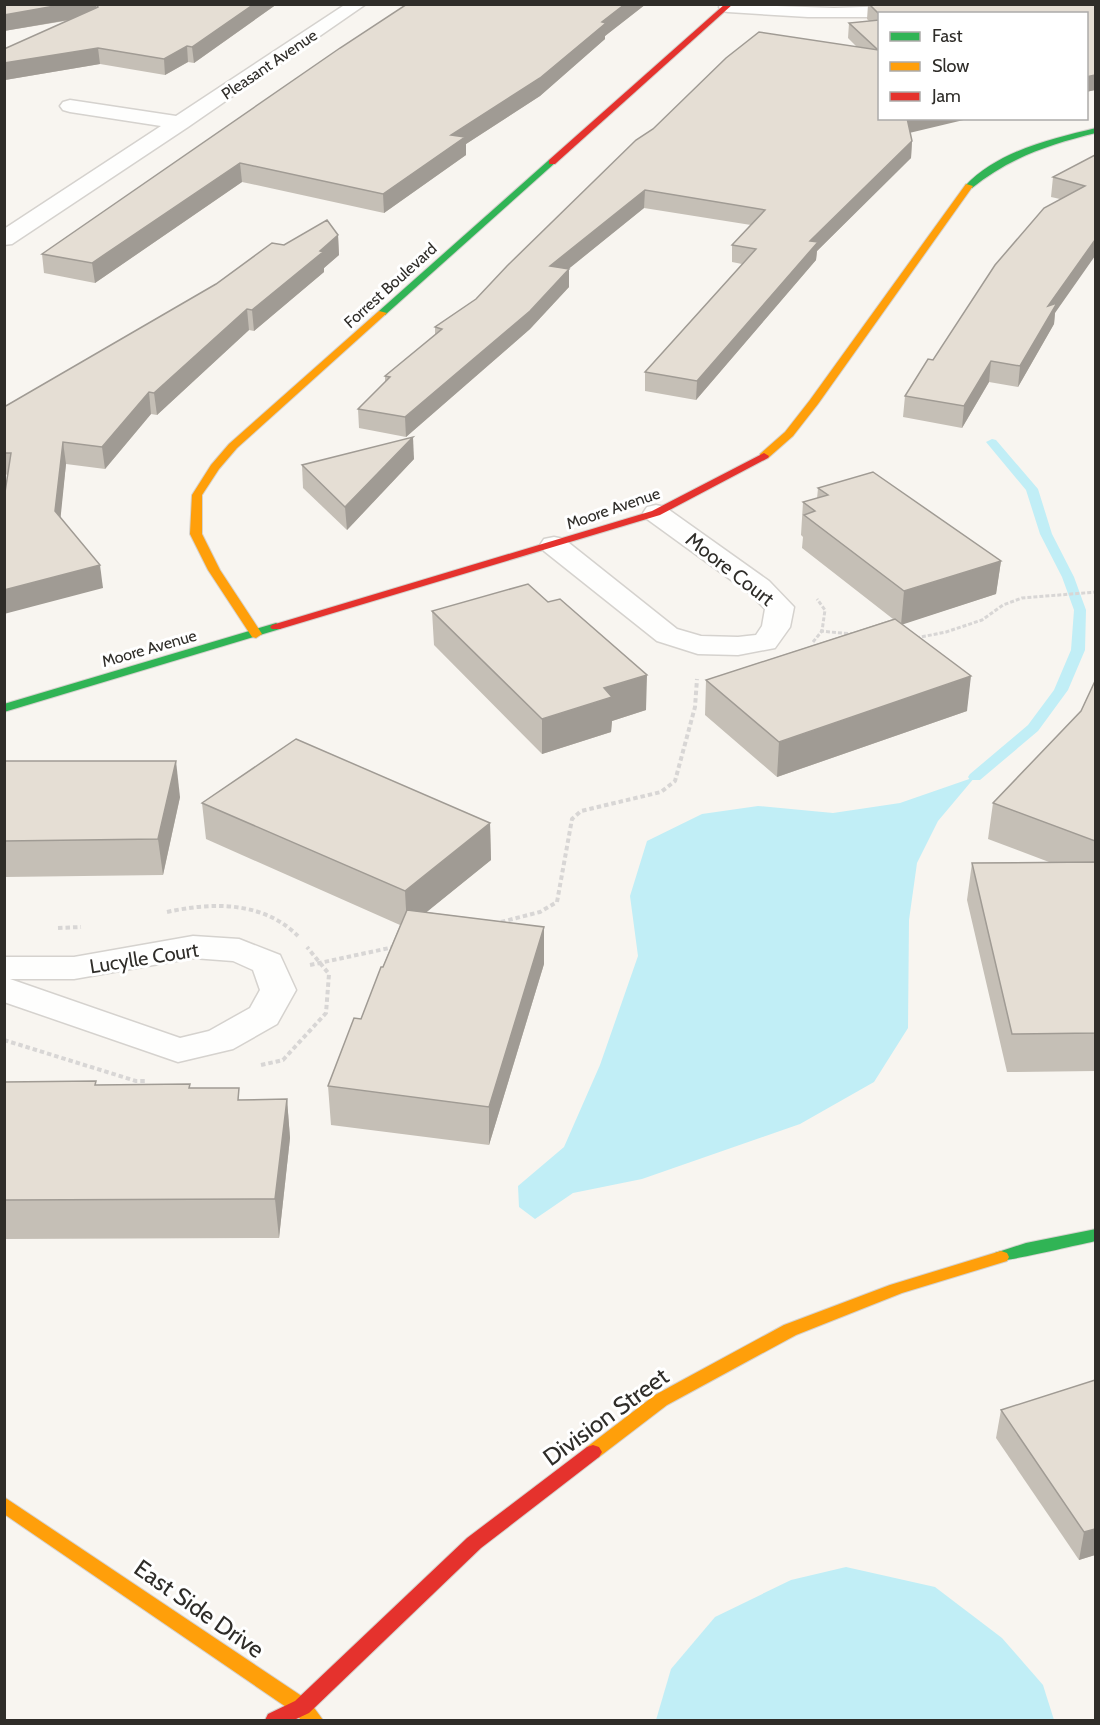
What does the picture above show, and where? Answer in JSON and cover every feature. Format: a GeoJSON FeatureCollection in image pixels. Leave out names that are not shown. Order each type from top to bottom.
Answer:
{"type":"FeatureCollection","features":[{"type":"Feature","properties":{"kind":"street","name":"Pleasant Avenue"},"geometry":{"type":"LineString","coordinates":[[4,239],[358,4]]}},
{"type":"Feature","properties":{"kind":"street"},"geometry":{"type":"LineString","coordinates":[[881,12],[941,4]]}},
{"type":"Feature","properties":{"kind":"street"},"geometry":{"type":"LineString","coordinates":[[729,6],[815,13],[878,12]]}},
{"type":"Feature","properties":{"kind":"street","name":"Forrest Boulevard"},"geometry":{"type":"LineString","coordinates":[[256,634],[214,570],[196,534],[197,495],[215,467],[242,438],[729,6]]}},
{"type":"Feature","properties":{"kind":"street"},"geometry":{"type":"LineString","coordinates":[[70,106],[181,123]]}},
{"type":"Feature","properties":{"kind":"street","name":"Moore Avenue"},"geometry":{"type":"LineString","coordinates":[[4,708],[656,513],[759,460],[789,434],[968,187],[982,173],[1022,149],[1095,130]]}},
{"type":"Feature","properties":{"kind":"street","name":"Moore Court"},"geometry":{"type":"LineString","coordinates":[[554,545],[667,635],[698,645],[738,646],[765,642],[776,627],[780,607],[759,587],[656,513]]}},
{"type":"Feature","properties":{"kind":"street","name":"Lucylle Court"},"geometry":{"type":"LineString","coordinates":[[4,968],[74,968],[193,947],[239,950],[268,963],[271,972]]}},
{"type":"Feature","properties":{"kind":"street"},"geometry":{"type":"LineString","coordinates":[[4,989],[39,999],[178,1050],[220,1041],[264,1016],[278,990],[271,972]]}},
{"type":"Feature","properties":{"kind":"street","name":"Division Street"},"geometry":{"type":"LineString","coordinates":[[275,1720],[302,1707],[474,1543],[660,1400],[790,1330],[896,1289],[1026,1249],[1095,1235]]}},
{"type":"Feature","properties":{"kind":"street","name":"East Side Drive"},"geometry":{"type":"LineString","coordinates":[[4,1504],[302,1707],[313,1720]]}},
{"type":"Feature","properties":{"kind":"path"},"geometry":{"type":"LineString","coordinates":[[812,591],[825,610],[822,631],[812,644]]}},
{"type":"Feature","properties":{"kind":"path"},"geometry":{"type":"LineString","coordinates":[[910,639],[946,632],[982,620],[1003,605],[1022,598],[1095,592]]}},
{"type":"Feature","properties":{"kind":"path"},"geometry":{"type":"LineString","coordinates":[[776,627],[854,634]]}},
{"type":"Feature","properties":{"kind":"path"},"geometry":{"type":"LineString","coordinates":[[499,923],[540,912],[557,902],[572,819],[581,811],[661,792],[675,781],[695,707],[698,645]]}},
{"type":"Feature","properties":{"kind":"path"},"geometry":{"type":"LineString","coordinates":[[166,912],[189,906],[250,908],[293,930],[329,974],[326,1013],[283,1060],[252,1067]]}},
{"type":"Feature","properties":{"kind":"path"},"geometry":{"type":"LineString","coordinates":[[54,929],[87,927]]}},
{"type":"Feature","properties":{"kind":"path"},"geometry":{"type":"LineString","coordinates":[[271,972],[398,946]]}},
{"type":"Feature","properties":{"kind":"path"},"geometry":{"type":"LineString","coordinates":[[4,1040],[136,1081],[158,1080]]}},
{"type":"Feature","properties":{"kind":"water"},"geometry":{"type":"Polygon","coordinates":[[[975,777],[938,821],[917,863],[909,920],[908,1028],[874,1082],[800,1124],[642,1179],[573,1193],[535,1219],[519,1207],[518,1186],[564,1147],[600,1065],[638,956],[630,896],[647,841],[702,814],[758,806],[833,813],[900,803],[975,777]]]}},
{"type":"Feature","properties":{"kind":"water"},"geometry":{"type":"Polygon","coordinates":[[[846,1567],[935,1587],[1002,1638],[1043,1685],[1054,1720],[656,1720],[671,1669],[715,1617],[791,1580],[846,1567]]]}},
{"type":"Feature","properties":{"kind":"building"},"geometry":{"type":"Polygon","coordinates":[[[4,4],[66,4],[4,15],[4,4]]]}},
{"type":"Feature","properties":{"kind":"building"},"geometry":{"type":"Polygon","coordinates":[[[97,4],[254,4],[192,47],[187,46],[164,59],[98,48],[4,63],[4,49],[98,7],[97,4]]]}},
{"type":"Feature","properties":{"kind":"building"},"geometry":{"type":"Polygon","coordinates":[[[407,4],[625,4],[602,22],[606,23],[540,78],[451,135],[465,137],[383,194],[240,163],[92,263],[42,254],[340,48],[407,4]]]}},
{"type":"Feature","properties":{"kind":"building"},"geometry":{"type":"Polygon","coordinates":[[[869,4],[1095,4],[1095,75],[1088,77],[1088,12],[878,13],[869,4]]]}},
{"type":"Feature","properties":{"kind":"building"},"geometry":{"type":"Polygon","coordinates":[[[878,20],[878,50],[849,23],[878,20]]]}},
{"type":"Feature","properties":{"kind":"building"},"geometry":{"type":"Polygon","coordinates":[[[759,32],[878,50],[878,120],[907,120],[912,141],[810,241],[818,242],[697,381],[645,372],[756,249],[732,245],[765,210],[645,190],[550,266],[569,269],[530,311],[405,417],[358,409],[390,377],[385,376],[442,329],[435,327],[476,299],[636,140],[653,129],[726,58],[759,32]]]}},
{"type":"Feature","properties":{"kind":"building"},"geometry":{"type":"Polygon","coordinates":[[[1095,155],[1095,240],[1048,306],[1057,303],[1020,366],[991,361],[964,406],[905,396],[928,359],[933,360],[995,265],[1044,208],[1085,186],[1053,177],[1095,155]]]}},
{"type":"Feature","properties":{"kind":"building"},"geometry":{"type":"Polygon","coordinates":[[[327,220],[338,235],[320,251],[323,252],[252,310],[247,309],[154,393],[149,392],[102,447],[63,442],[55,511],[100,565],[4,590],[4,499],[11,453],[4,453],[4,407],[216,284],[272,243],[284,245],[327,220]]]}},
{"type":"Feature","properties":{"kind":"building"},"geometry":{"type":"Polygon","coordinates":[[[413,437],[345,507],[302,465],[413,437]]]}},
{"type":"Feature","properties":{"kind":"building"},"geometry":{"type":"Polygon","coordinates":[[[873,472],[1001,561],[904,591],[804,515],[815,511],[803,502],[828,495],[818,488],[873,472]]]}},
{"type":"Feature","properties":{"kind":"building"},"geometry":{"type":"Polygon","coordinates":[[[528,584],[548,602],[560,599],[647,675],[604,688],[612,697],[542,719],[432,611],[528,584]]]}},
{"type":"Feature","properties":{"kind":"building"},"geometry":{"type":"Polygon","coordinates":[[[895,619],[971,676],[779,742],[706,680],[895,619]]]}},
{"type":"Feature","properties":{"kind":"building"},"geometry":{"type":"Polygon","coordinates":[[[1095,681],[1095,841],[993,803],[1081,711],[1095,681]]]}},
{"type":"Feature","properties":{"kind":"building"},"geometry":{"type":"Polygon","coordinates":[[[296,739],[490,823],[405,891],[202,803],[296,739]]]}},
{"type":"Feature","properties":{"kind":"building"},"geometry":{"type":"Polygon","coordinates":[[[4,761],[176,761],[158,839],[4,841],[4,761]]]}},
{"type":"Feature","properties":{"kind":"building"},"geometry":{"type":"Polygon","coordinates":[[[1095,862],[1095,1033],[1012,1034],[972,863],[1095,862]]]}},
{"type":"Feature","properties":{"kind":"building"},"geometry":{"type":"Polygon","coordinates":[[[407,910],[544,927],[489,1107],[328,1086],[354,1018],[361,1019],[407,910]]]}},
{"type":"Feature","properties":{"kind":"building"},"geometry":{"type":"Polygon","coordinates":[[[96,1081],[95,1085],[190,1084],[189,1088],[239,1088],[238,1100],[287,1099],[275,1199],[4,1200],[4,1082],[96,1081]]]}},
{"type":"Feature","properties":{"kind":"building"},"geometry":{"type":"Polygon","coordinates":[[[1095,1380],[1095,1529],[1084,1532],[1001,1410],[1095,1380]]]}},
{"type":"Feature","properties":{"kind":"waterway"},"geometry":{"type":"LineString","coordinates":[[975,777],[1033,728],[1061,690],[1078,650],[1080,610],[1068,577],[1046,534],[1032,489],[992,442]]}},
{"type":"Feature","properties":{"kind":"traffic: fast"},"geometry":{"type":"LineString","coordinates":[[969,186],[1013,157],[1062,139],[1096,130]]}},
{"type":"Feature","properties":{"kind":"traffic: fast"},"geometry":{"type":"LineString","coordinates":[[382,313],[552,162]]}},
{"type":"Feature","properties":{"kind":"traffic: fast"},"geometry":{"type":"LineString","coordinates":[[4,708],[276,627]]}},
{"type":"Feature","properties":{"kind":"traffic: fast"},"geometry":{"type":"LineString","coordinates":[[1001,1257],[1026,1249],[1096,1235]]}},
{"type":"Feature","properties":{"kind":"traffic: slow"},"geometry":{"type":"LineString","coordinates":[[764,456],[789,434],[814,402],[969,186]]}},
{"type":"Feature","properties":{"kind":"traffic: slow"},"geometry":{"type":"LineString","coordinates":[[256,634],[214,570],[196,534],[197,495],[215,467],[233,446],[382,313]]}},
{"type":"Feature","properties":{"kind":"traffic: slow"},"geometry":{"type":"LineString","coordinates":[[593,1452],[661,1400],[790,1330],[896,1289],[1001,1257]]}},
{"type":"Feature","properties":{"kind":"traffic: slow"},"geometry":{"type":"LineString","coordinates":[[4,1504],[302,1707],[313,1720]]}},
{"type":"Feature","properties":{"kind":"traffic: jam"},"geometry":{"type":"LineString","coordinates":[[552,162],[730,4]]}},
{"type":"Feature","properties":{"kind":"traffic: jam"},"geometry":{"type":"LineString","coordinates":[[276,627],[656,513],[764,456]]}},
{"type":"Feature","properties":{"kind":"traffic: jam"},"geometry":{"type":"LineString","coordinates":[[275,1720],[302,1707],[474,1543],[593,1452]]}}]}
